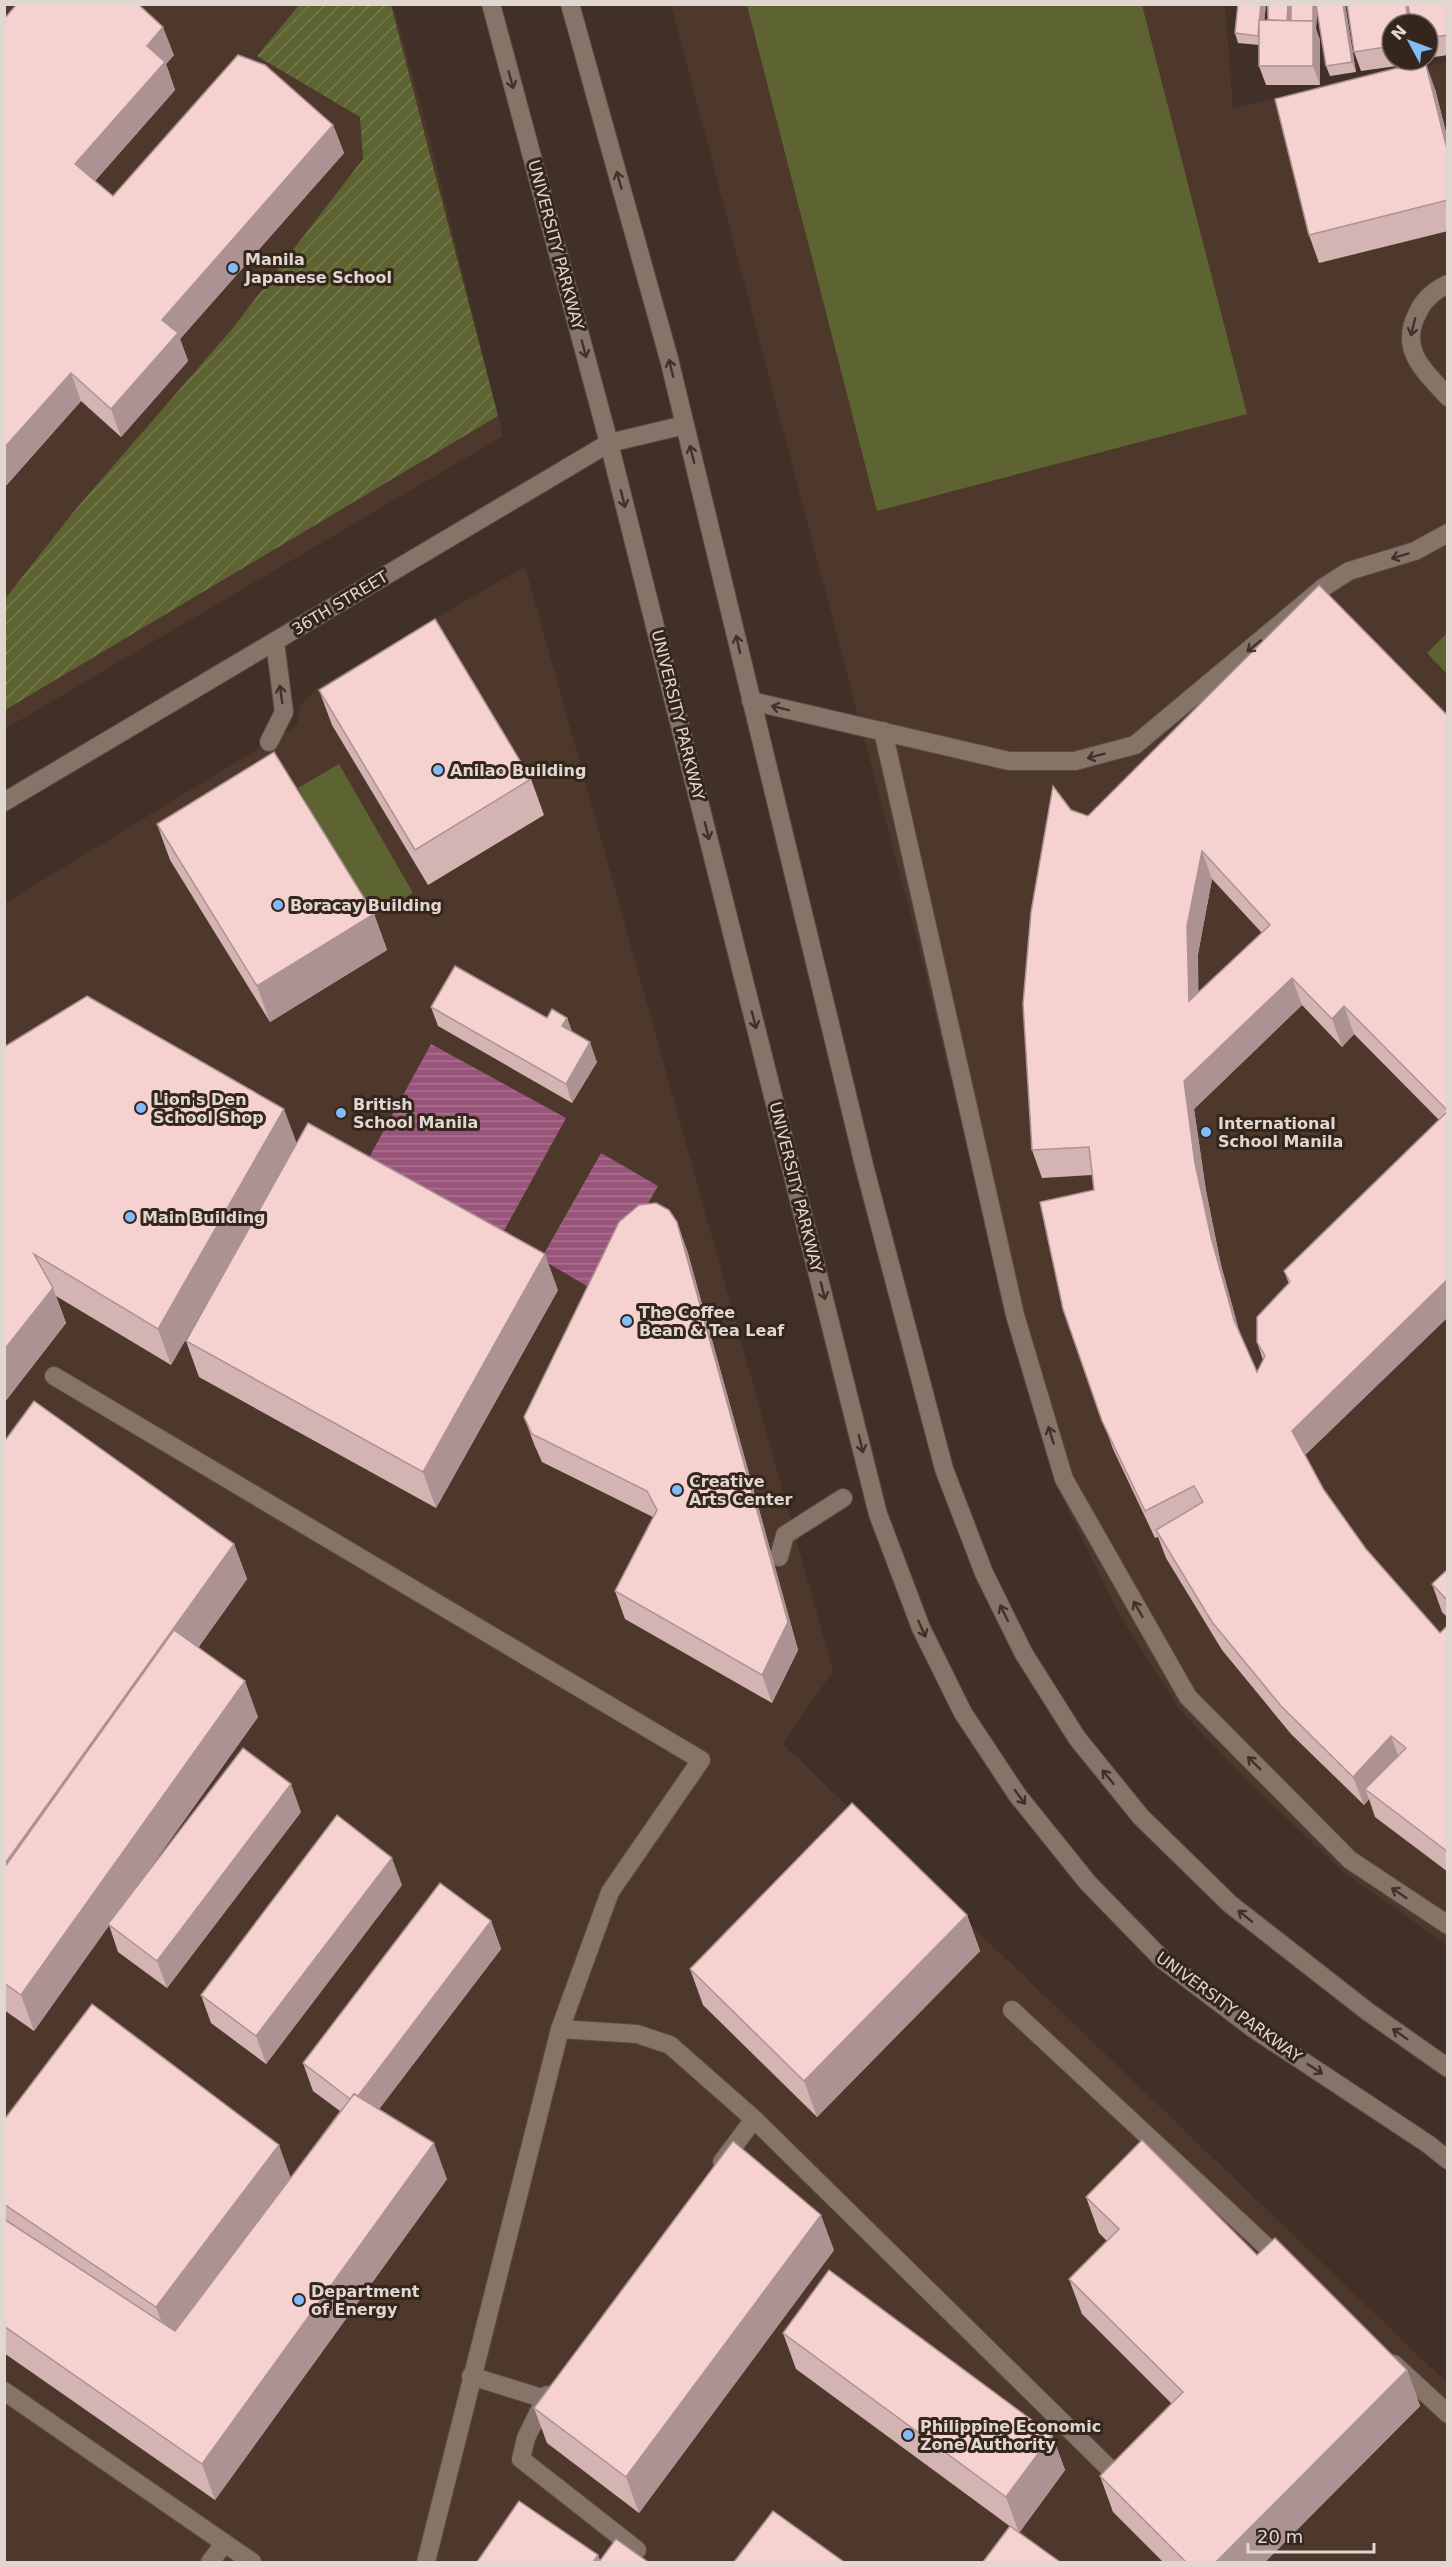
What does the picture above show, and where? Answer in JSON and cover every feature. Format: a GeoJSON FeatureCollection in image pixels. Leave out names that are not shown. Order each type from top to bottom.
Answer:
{"type":"FeatureCollection","features":[{"type":"Feature","properties":{"kind":"main road","name":"UNIVERSITY PARKWAY"},"geometry":{"type":"LineString","coordinates":[[491,4],[609,442],[878,1514],[921,1628],[963,1713],[1018,1796],[1088,1883],[1162,1960],[1254,2029],[1428,2144],[1448,2160]]}},
{"type":"Feature","properties":{"kind":"main road"},"geometry":{"type":"LineString","coordinates":[[570,4],[669,359],[865,1169],[944,1469],[984,1573],[1024,1654],[1077,1738],[1141,1817],[1230,1904],[1367,2011],[1448,2068]]}},
{"type":"Feature","properties":{"kind":"main road"},"geometry":{"type":"LineString","coordinates":[[1448,284],[1435,290],[1419,309],[1410,328],[1410,347],[1420,365],[1448,397]]}},
{"type":"Feature","properties":{"kind":"main road","name":"36TH STREET"},"geometry":{"type":"LineString","coordinates":[[4,802],[609,442],[685,425]]}},
{"type":"Feature","properties":{"kind":"main road"},"geometry":{"type":"LineString","coordinates":[[752,701],[1009,761],[1075,761],[1135,745],[1324,587],[1349,571],[1415,551],[1448,533]]}},
{"type":"Feature","properties":{"kind":"main road"},"geometry":{"type":"LineString","coordinates":[[269,742],[284,712],[275,642]]}},
{"type":"Feature","properties":{"kind":"main road"},"geometry":{"type":"LineString","coordinates":[[883,731],[1015,1315],[1064,1479],[1188,1697],[1350,1860],[1448,1925]]}},
{"type":"Feature","properties":{"kind":"main road"},"geometry":{"type":"LineString","coordinates":[[54,1376],[701,1760],[610,1892],[560,2029],[426,2562]]}},
{"type":"Feature","properties":{"kind":"main road"},"geometry":{"type":"LineString","coordinates":[[779,1557],[785,1535],[843,1498]]}},
{"type":"Feature","properties":{"kind":"main road"},"geometry":{"type":"LineString","coordinates":[[1012,2010],[1299,2276]]}},
{"type":"Feature","properties":{"kind":"main road"},"geometry":{"type":"LineString","coordinates":[[560,2029],[637,2034],[670,2045],[754,2120],[1122,2481]]}},
{"type":"Feature","properties":{"kind":"main road"},"geometry":{"type":"LineString","coordinates":[[712,2175],[754,2120]]}},
{"type":"Feature","properties":{"kind":"main road"},"geometry":{"type":"LineString","coordinates":[[1378,2349],[1448,2414]]}},
{"type":"Feature","properties":{"kind":"main road"},"geometry":{"type":"LineString","coordinates":[[471,2376],[545,2398]]}},
{"type":"Feature","properties":{"kind":"main road"},"geometry":{"type":"LineString","coordinates":[[559,2380],[545,2398],[526,2438],[521,2459],[637,2550]]}},
{"type":"Feature","properties":{"kind":"main road"},"geometry":{"type":"LineString","coordinates":[[4,2391],[252,2562]]}},
{"type":"Feature","properties":{"kind":"main road"},"geometry":{"type":"LineString","coordinates":[[210,2562],[224,2544]]}},
{"type":"Feature","properties":{"kind":"shaded area","name":"Manila Japanese School"},"geometry":{"type":"Polygon","coordinates":[[[4,5],[393,5],[425,120],[503,436],[5,729],[4,5]]]}},
{"type":"Feature","properties":{"kind":"shaded area","name":"International School Manila"},"geometry":{"type":"Polygon","coordinates":[[[671,5],[1225,5],[1233,108],[1400,72],[1440,72],[1440,64],[1447,62],[1447,1945],[1343,1872],[1245,1779],[1179,1709],[1119,1614],[1058,1489],[1008,1318],[919,947],[671,5]]]}},
{"type":"Feature","properties":{"kind":"shaded area"},"geometry":{"type":"Polygon","coordinates":[[[525,566],[833,1671],[783,1744],[1447,2383],[1447,2562],[5,2562],[5,903],[297,725],[300,706],[317,688],[525,566]]]}},
{"type":"Feature","properties":{"kind":"shaded area"},"geometry":{"type":"Polygon","coordinates":[[[431,1044],[566,1118],[500,1238],[365,1165],[431,1044]]]}},
{"type":"Feature","properties":{"kind":"shaded area"},"geometry":{"type":"Polygon","coordinates":[[[601,1153],[658,1186],[597,1292],[541,1259],[601,1153]]]}},
{"type":"Feature","properties":{"kind":"green space"},"geometry":{"type":"Polygon","coordinates":[[[300,4],[391,5],[498,416],[5,710],[5,599],[75,510],[232,329],[363,159],[360,117],[257,56],[300,4]]]}},
{"type":"Feature","properties":{"kind":"green space"},"geometry":{"type":"Polygon","coordinates":[[[747,5],[1142,5],[1247,414],[877,511],[747,5]]]}},
{"type":"Feature","properties":{"kind":"green space"},"geometry":{"type":"Polygon","coordinates":[[[1447,633],[1447,674],[1427,653],[1447,633]]]}},
{"type":"Feature","properties":{"kind":"green space"},"geometry":{"type":"Polygon","coordinates":[[[339,764],[413,893],[372,917],[298,788],[339,764]]]}},
{"type":"Feature","properties":{"kind":"building"},"geometry":{"type":"Polygon","coordinates":[[[17,4],[138,4],[163,27],[147,46],[165,62],[75,164],[113,196],[238,55],[265,65],[333,125],[162,320],[178,333],[111,409],[71,373],[4,448],[4,19],[17,4]]]}},
{"type":"Feature","properties":{"kind":"building"},"geometry":{"type":"Polygon","coordinates":[[[1238,4],[1261,4],[1258,36],[1235,33],[1238,4]]]}},
{"type":"Feature","properties":{"kind":"building"},"geometry":{"type":"Polygon","coordinates":[[[1268,4],[1288,4],[1287,21],[1268,20],[1268,4]]]}},
{"type":"Feature","properties":{"kind":"building"},"geometry":{"type":"Polygon","coordinates":[[[1291,4],[1313,4],[1313,21],[1291,21],[1291,4]]]}},
{"type":"Feature","properties":{"kind":"building"},"geometry":{"type":"Polygon","coordinates":[[[1316,4],[1343,4],[1352,62],[1326,66],[1316,4]]]}},
{"type":"Feature","properties":{"kind":"building"},"geometry":{"type":"Polygon","coordinates":[[[1347,4],[1406,4],[1407,12],[1380,12],[1380,48],[1354,52],[1347,4]]]}},
{"type":"Feature","properties":{"kind":"building"},"geometry":{"type":"Polygon","coordinates":[[[1408,4],[1447,4],[1448,35],[1440,36],[1440,12],[1409,12],[1408,4]]]}},
{"type":"Feature","properties":{"kind":"building"},"geometry":{"type":"Polygon","coordinates":[[[1259,20],[1313,21],[1313,66],[1259,66],[1259,20]]]}},
{"type":"Feature","properties":{"kind":"building"},"geometry":{"type":"Polygon","coordinates":[[[1382,72],[1428,72],[1448,153],[1448,200],[1309,235],[1275,99],[1382,72]]]}},
{"type":"Feature","properties":{"kind":"building"},"geometry":{"type":"Polygon","coordinates":[[[1319,585],[1448,716],[1448,1111],[1448,1279],[1292,1431],[1324,1490],[1366,1549],[1440,1633],[1448,1625],[1448,1852],[1365,1789],[1406,1748],[1391,1736],[1353,1777],[1281,1706],[1212,1622],[1156,1530],[1203,1502],[1194,1486],[1145,1511],[1102,1421],[1063,1309],[1040,1202],[1094,1190],[1089,1147],[1032,1150],[1023,1004],[1031,912],[1053,786],[1071,810],[1088,816],[1319,585]],[[1202,851],[1187,926],[1189,1001],[1270,925],[1202,851]],[[1292,978],[1184,1081],[1195,1163],[1211,1237],[1234,1320],[1257,1372],[1265,1356],[1257,1342],[1257,1317],[1290,1282],[1284,1271],[1448,1111],[1344,1006],[1332,1019],[1292,978]]]}},
{"type":"Feature","properties":{"kind":"building","name":"Anilao Building"},"geometry":{"type":"Polygon","coordinates":[[[435,619],[531,779],[415,850],[319,690],[435,619]]]}},
{"type":"Feature","properties":{"kind":"building","name":"Boracay Building"},"geometry":{"type":"Polygon","coordinates":[[[274,752],[374,914],[257,986],[157,824],[274,752]]]}},
{"type":"Feature","properties":{"kind":"building"},"geometry":{"type":"Polygon","coordinates":[[[455,966],[547,1018],[552,1009],[567,1018],[562,1026],[590,1042],[566,1084],[431,1007],[455,966]]]}},
{"type":"Feature","properties":{"kind":"building","name":"Main Building"},"geometry":{"type":"Polygon","coordinates":[[[87,996],[284,1109],[158,1329],[34,1254],[53,1288],[4,1350],[4,1047],[87,996]]]}},
{"type":"Feature","properties":{"kind":"building"},"geometry":{"type":"Polygon","coordinates":[[[308,1123],[545,1254],[423,1472],[186,1341],[308,1123]]]}},
{"type":"Feature","properties":{"kind":"building","name":"Creative Arts Center"},"geometry":{"type":"Polygon","coordinates":[[[656,1203],[669,1210],[677,1222],[788,1622],[762,1675],[615,1591],[657,1510],[647,1491],[532,1434],[524,1417],[619,1222],[639,1205],[656,1203]]]}},
{"type":"Feature","properties":{"kind":"building"},"geometry":{"type":"Polygon","coordinates":[[[34,1401],[234,1544],[4,1865],[4,1442],[34,1401]]]}},
{"type":"Feature","properties":{"kind":"building"},"geometry":{"type":"Polygon","coordinates":[[[1448,1569],[1448,1601],[1432,1584],[1448,1569]]]}},
{"type":"Feature","properties":{"kind":"building"},"geometry":{"type":"Polygon","coordinates":[[[174,1630],[245,1681],[21,1995],[4,1983],[4,1868],[174,1630]]]}},
{"type":"Feature","properties":{"kind":"building"},"geometry":{"type":"Polygon","coordinates":[[[243,1748],[291,1784],[157,1961],[108,1924],[243,1748]]]}},
{"type":"Feature","properties":{"kind":"building"},"geometry":{"type":"Polygon","coordinates":[[[852,1803],[967,1915],[804,2081],[690,1969],[852,1803]]]}},
{"type":"Feature","properties":{"kind":"building"},"geometry":{"type":"Polygon","coordinates":[[[337,1815],[392,1858],[256,2036],[201,1995],[337,1815]]]}},
{"type":"Feature","properties":{"kind":"building"},"geometry":{"type":"Polygon","coordinates":[[[440,1883],[491,1921],[358,2096],[354,2094],[350,2099],[303,2063],[440,1883]]]}},
{"type":"Feature","properties":{"kind":"building"},"geometry":{"type":"Polygon","coordinates":[[[92,2004],[279,2145],[156,2307],[4,2204],[4,2120],[92,2004]]]}},
{"type":"Feature","properties":{"kind":"building","name":"Department of Energy"},"geometry":{"type":"Polygon","coordinates":[[[354,2094],[434,2143],[202,2464],[4,2326],[4,2219],[175,2331],[354,2094]]]}},
{"type":"Feature","properties":{"kind":"building"},"geometry":{"type":"Polygon","coordinates":[[[1142,2140],[1257,2255],[1275,2238],[1407,2370],[1216,2562],[1186,2562],[1100,2476],[1183,2392],[1069,2279],[1119,2229],[1086,2197],[1142,2140]]]}},
{"type":"Feature","properties":{"kind":"building"},"geometry":{"type":"Polygon","coordinates":[[[733,2141],[821,2215],[626,2477],[534,2408],[733,2141]]]}},
{"type":"Feature","properties":{"kind":"building"},"geometry":{"type":"Polygon","coordinates":[[[829,2270],[1052,2435],[1006,2497],[783,2333],[829,2270]]]}},
{"type":"Feature","properties":{"kind":"building"},"geometry":{"type":"Polygon","coordinates":[[[519,2501],[598,2555],[593,2562],[477,2562],[519,2501]]]}},
{"type":"Feature","properties":{"kind":"building"},"geometry":{"type":"Polygon","coordinates":[[[773,2511],[844,2562],[734,2562],[773,2511]]]}},
{"type":"Feature","properties":{"kind":"building"},"geometry":{"type":"Polygon","coordinates":[[[1010,2526],[1060,2562],[983,2562],[1010,2526]]]}},
{"type":"Feature","properties":{"kind":"building"},"geometry":{"type":"Polygon","coordinates":[[[616,2539],[648,2562],[599,2562],[616,2539]]]}},
{"type":"Feature","properties":{"kind":"place","name":"Manila Japanese School"},"geometry":{"type":"Point","coordinates":[233,268]}},
{"type":"Feature","properties":{"kind":"place","name":"Anilao Building"},"geometry":{"type":"Point","coordinates":[438,770]}},
{"type":"Feature","properties":{"kind":"place","name":"Boracay Building"},"geometry":{"type":"Point","coordinates":[278,905]}},
{"type":"Feature","properties":{"kind":"place","name":"Lion's Den School Shop"},"geometry":{"type":"Point","coordinates":[141,1108]}},
{"type":"Feature","properties":{"kind":"place","name":"British School Manila"},"geometry":{"type":"Point","coordinates":[341,1113]}},
{"type":"Feature","properties":{"kind":"place","name":"International School Manila"},"geometry":{"type":"Point","coordinates":[1206,1132]}},
{"type":"Feature","properties":{"kind":"place","name":"Main Building"},"geometry":{"type":"Point","coordinates":[130,1217]}},
{"type":"Feature","properties":{"kind":"place","name":"The Coffee Bean & Tea Leaf"},"geometry":{"type":"Point","coordinates":[627,1321]}},
{"type":"Feature","properties":{"kind":"place","name":"Creative Arts Center"},"geometry":{"type":"Point","coordinates":[677,1490]}},
{"type":"Feature","properties":{"kind":"place","name":"Department of Energy"},"geometry":{"type":"Point","coordinates":[299,2300]}},
{"type":"Feature","properties":{"kind":"place","name":"Philippine Economic Zone Authority"},"geometry":{"type":"Point","coordinates":[908,2435]}}]}
